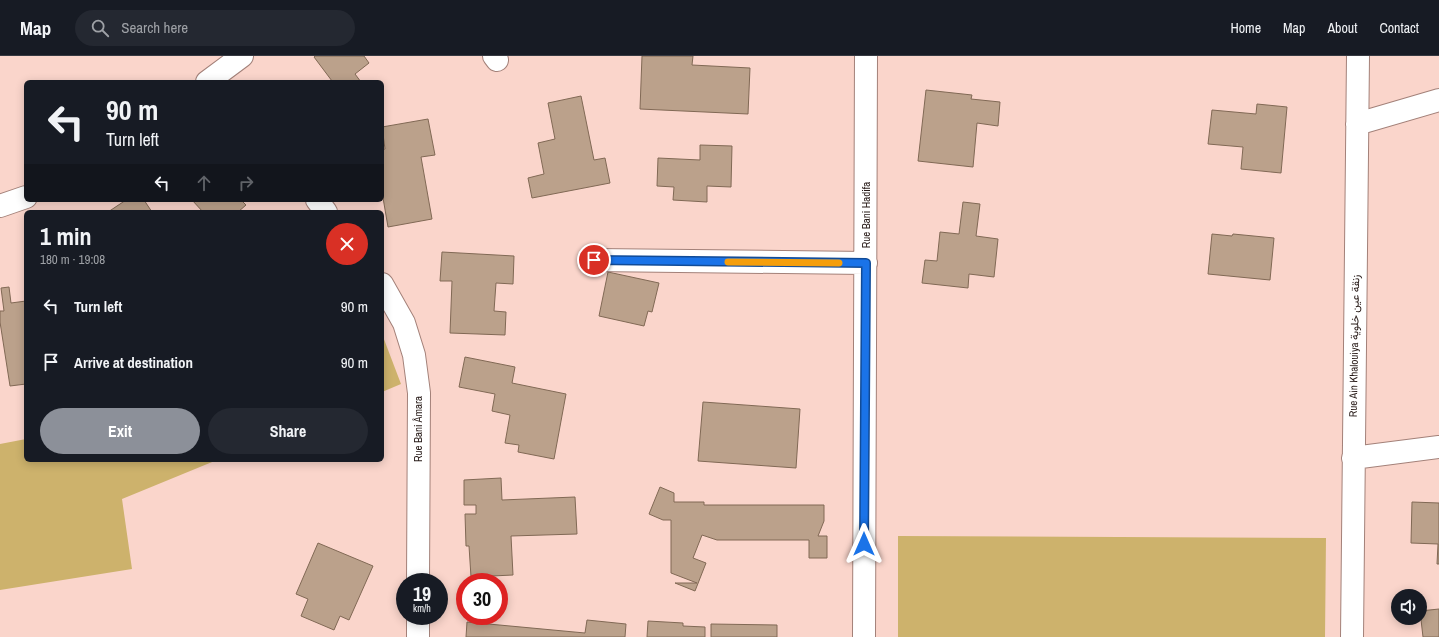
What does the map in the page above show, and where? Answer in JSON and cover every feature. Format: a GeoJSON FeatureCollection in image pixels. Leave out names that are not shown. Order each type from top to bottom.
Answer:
{"type":"FeatureCollection","features":[{"type":"Feature","properties":{"kind":"street"},"geometry":{"type":"LineString","coordinates":[[217,79],[242,56]]}},
{"type":"Feature","properties":{"kind":"street","name":"Rue Bani Hadifa"},"geometry":{"type":"LineString","coordinates":[[864,637],[866,56]]}},
{"type":"Feature","properties":{"kind":"street","name":"Rue Ain Khalouiya زنقة عين خلوية"},"geometry":{"type":"LineString","coordinates":[[1352,637],[1358,56]]}},
{"type":"Feature","properties":{"kind":"street"},"geometry":{"type":"LineString","coordinates":[[1357,124],[1439,100]]}},
{"type":"Feature","properties":{"kind":"street"},"geometry":{"type":"LineString","coordinates":[[0,206],[24,199]]}},
{"type":"Feature","properties":{"kind":"street"},"geometry":{"type":"LineString","coordinates":[[594,260],[866,263]]}},
{"type":"Feature","properties":{"kind":"street","name":"Rue Bani Âmara"},"geometry":{"type":"LineString","coordinates":[[384,288],[404,323],[414,355],[418,385],[418,573]]}},
{"type":"Feature","properties":{"kind":"street"},"geometry":{"type":"LineString","coordinates":[[1353,458],[1439,447]]}},
{"type":"Feature","properties":{"kind":"street"},"geometry":{"type":"LineString","coordinates":[[418,625],[418,637]]}},
{"type":"Feature","properties":{"kind":"shaded area"},"geometry":{"type":"Polygon","coordinates":[[[384,339],[401,384],[384,391],[384,339]]]}},
{"type":"Feature","properties":{"kind":"shaded area"},"geometry":{"type":"Polygon","coordinates":[[[24,439],[24,462],[212,462],[122,499],[132,569],[0,590],[0,444],[24,439]]]}},
{"type":"Feature","properties":{"kind":"shaded area"},"geometry":{"type":"Polygon","coordinates":[[[898,536],[1326,538],[1325,637],[898,637],[898,536]]]}},
{"type":"Feature","properties":{"kind":"building"},"geometry":{"type":"Polygon","coordinates":[[[364,56],[369,63],[355,74],[360,80],[331,80],[314,57],[364,56]]]}},
{"type":"Feature","properties":{"kind":"building"},"geometry":{"type":"Polygon","coordinates":[[[642,56],[693,56],[692,65],[750,68],[748,114],[640,109],[642,56]]]}},
{"type":"Feature","properties":{"kind":"building"},"geometry":{"type":"Polygon","coordinates":[[[926,90],[972,95],[971,99],[1000,102],[998,126],[977,123],[973,167],[918,161],[926,90]]]}},
{"type":"Feature","properties":{"kind":"building"},"geometry":{"type":"Polygon","coordinates":[[[581,96],[594,160],[605,158],[610,183],[532,198],[528,178],[544,174],[538,143],[555,139],[548,103],[581,96]]]}},
{"type":"Feature","properties":{"kind":"building"},"geometry":{"type":"Polygon","coordinates":[[[1257,104],[1287,107],[1281,173],[1241,169],[1243,147],[1208,144],[1212,110],[1256,114],[1257,104]]]}},
{"type":"Feature","properties":{"kind":"building"},"geometry":{"type":"Polygon","coordinates":[[[428,119],[435,155],[421,157],[432,219],[388,227],[384,202],[384,127],[428,119]]]}},
{"type":"Feature","properties":{"kind":"building"},"geometry":{"type":"Polygon","coordinates":[[[700,145],[732,146],[731,187],[707,186],[707,202],[673,200],[674,187],[657,186],[658,158],[700,160],[700,145]]]}},
{"type":"Feature","properties":{"kind":"building"},"geometry":{"type":"Polygon","coordinates":[[[123,202],[145,202],[151,210],[111,210],[123,202]]]}},
{"type":"Feature","properties":{"kind":"building"},"geometry":{"type":"Polygon","coordinates":[[[194,202],[243,202],[246,205],[240,210],[201,210],[194,202]]]}},
{"type":"Feature","properties":{"kind":"building"},"geometry":{"type":"Polygon","coordinates":[[[963,202],[980,204],[976,236],[998,239],[994,277],[969,274],[968,288],[922,283],[925,260],[937,261],[940,232],[959,234],[963,202]]]}},
{"type":"Feature","properties":{"kind":"building"},"geometry":{"type":"Polygon","coordinates":[[[1212,234],[1232,236],[1233,234],[1274,238],[1270,280],[1208,274],[1212,234]]]}},
{"type":"Feature","properties":{"kind":"building"},"geometry":{"type":"Polygon","coordinates":[[[442,252],[514,256],[513,284],[496,283],[494,311],[506,312],[505,335],[450,333],[452,281],[440,281],[442,252]]]}},
{"type":"Feature","properties":{"kind":"building"},"geometry":{"type":"Polygon","coordinates":[[[608,272],[659,283],[652,312],[648,311],[644,326],[599,316],[608,272]]]}},
{"type":"Feature","properties":{"kind":"building"},"geometry":{"type":"Polygon","coordinates":[[[9,287],[11,303],[24,301],[24,384],[10,386],[0,322],[0,311],[4,311],[1,288],[9,287]]]}},
{"type":"Feature","properties":{"kind":"building"},"geometry":{"type":"Polygon","coordinates":[[[465,357],[515,367],[512,383],[566,394],[554,459],[518,452],[519,445],[505,443],[510,415],[492,411],[495,394],[459,387],[465,357]]]}},
{"type":"Feature","properties":{"kind":"building"},"geometry":{"type":"Polygon","coordinates":[[[703,402],[800,409],[796,468],[698,461],[703,402]]]}},
{"type":"Feature","properties":{"kind":"building"},"geometry":{"type":"Polygon","coordinates":[[[501,478],[502,500],[575,497],[577,534],[511,536],[513,575],[508,575],[508,573],[471,573],[469,546],[466,546],[465,514],[476,514],[476,505],[464,505],[464,480],[501,478]]]}},
{"type":"Feature","properties":{"kind":"building"},"geometry":{"type":"Polygon","coordinates":[[[660,487],[674,493],[674,502],[704,502],[704,505],[824,505],[824,521],[818,536],[827,536],[827,558],[809,558],[809,540],[717,540],[702,535],[693,558],[706,563],[695,591],[675,583],[697,583],[671,573],[671,520],[663,520],[649,514],[660,487]]]}},
{"type":"Feature","properties":{"kind":"building"},"geometry":{"type":"Polygon","coordinates":[[[1412,502],[1439,503],[1439,564],[1437,564],[1438,544],[1411,543],[1412,502]]]}},
{"type":"Feature","properties":{"kind":"building"},"geometry":{"type":"Polygon","coordinates":[[[318,543],[373,566],[349,620],[340,616],[334,630],[301,616],[308,599],[296,594],[318,543]]]}},
{"type":"Feature","properties":{"kind":"building"},"geometry":{"type":"Polygon","coordinates":[[[1439,609],[1439,637],[1423,637],[1422,625],[1427,625],[1427,610],[1439,609]]]}},
{"type":"Feature","properties":{"kind":"building"},"geometry":{"type":"Polygon","coordinates":[[[587,620],[626,624],[625,637],[466,637],[467,625],[499,625],[585,633],[587,620]]]}},
{"type":"Feature","properties":{"kind":"building"},"geometry":{"type":"Polygon","coordinates":[[[648,621],[683,623],[683,626],[705,627],[705,637],[647,637],[648,621]]]}},
{"type":"Feature","properties":{"kind":"building"},"geometry":{"type":"Polygon","coordinates":[[[711,624],[777,625],[777,637],[711,637],[711,624]]]}},
{"type":"Feature","properties":{"kind":"slow traffic"},"geometry":{"type":"LineString","coordinates":[[728,262],[839,263]]}},
{"type":"Feature","properties":{"kind":"route"},"geometry":{"type":"LineString","coordinates":[[594,260],[866,263],[864,544]]}}]}
